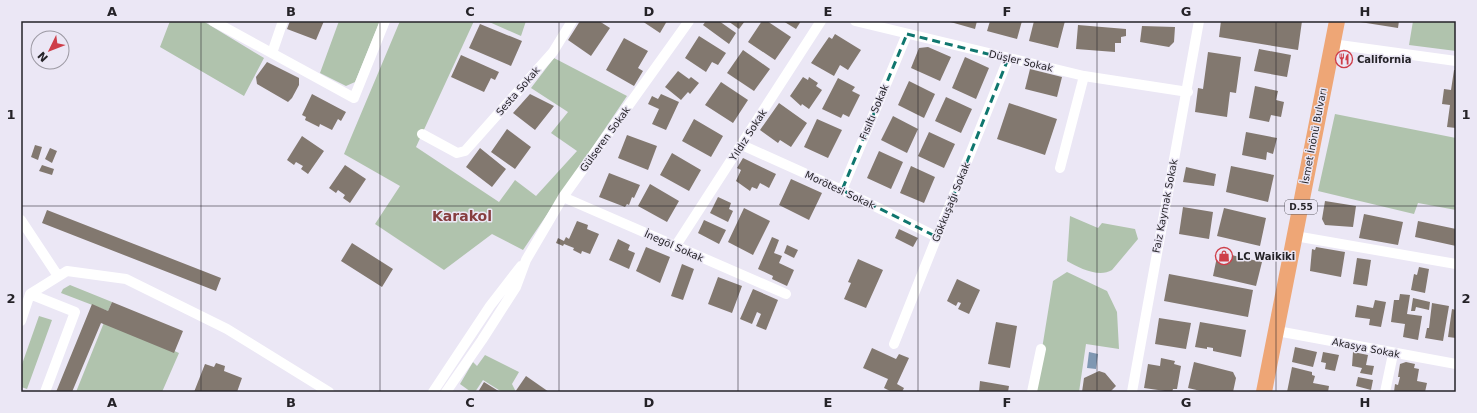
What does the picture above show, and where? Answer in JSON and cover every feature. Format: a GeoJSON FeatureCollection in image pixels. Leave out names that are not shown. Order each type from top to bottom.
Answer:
{"type":"FeatureCollection","features":[{"type":"Feature","properties":{"kind":"main road","name":"İsmet İnönü Bulvarı"},"geometry":{"type":"LineString","coordinates":[[1264,392],[1337,21]]}},
{"type":"Feature","properties":{"kind":"street"},"geometry":{"type":"LineString","coordinates":[[213,21],[354,98],[385,21]]}},
{"type":"Feature","properties":{"kind":"street"},"geometry":{"type":"LineString","coordinates":[[272,53],[283,21]]}},
{"type":"Feature","properties":{"kind":"street","name":"Sesta Sokak"},"geometry":{"type":"LineString","coordinates":[[422,134],[457,153],[465,151],[553,52],[572,21]]}},
{"type":"Feature","properties":{"kind":"street","name":"Gülseren Sokak"},"geometry":{"type":"LineString","coordinates":[[526,260],[563,197],[689,21]]}},
{"type":"Feature","properties":{"kind":"street","name":"Yıldız Sokak"},"geometry":{"type":"LineString","coordinates":[[675,247],[742,145],[820,21]]}},
{"type":"Feature","properties":{"kind":"street","name":"Düşler Sokak"},"geometry":{"type":"LineString","coordinates":[[855,21],[1008,59],[1084,76],[1188,92]]}},
{"type":"Feature","properties":{"kind":"street","name":"Faiz Kaymak Sokak"},"geometry":{"type":"LineString","coordinates":[[1132,392],[1188,92],[1199,21]]}},
{"type":"Feature","properties":{"kind":"street","name":"Fısıltı Sokak"},"geometry":{"type":"LineString","coordinates":[[842,190],[907,34]]}},
{"type":"Feature","properties":{"kind":"street"},"geometry":{"type":"LineString","coordinates":[[1332,44],[1456,61]]}},
{"type":"Feature","properties":{"kind":"street","name":"Gökkuşağı Sokak"},"geometry":{"type":"LineString","coordinates":[[894,344],[1008,59]]}},
{"type":"Feature","properties":{"kind":"street"},"geometry":{"type":"LineString","coordinates":[[1060,168],[1084,76]]}},
{"type":"Feature","properties":{"kind":"street","name":"Morötesi Sokak"},"geometry":{"type":"LineString","coordinates":[[742,145],[842,190],[937,237]]}},
{"type":"Feature","properties":{"kind":"street","name":"İnegöl Sokak"},"geometry":{"type":"LineString","coordinates":[[563,197],[786,294]]}},
{"type":"Feature","properties":{"kind":"street"},"geometry":{"type":"LineString","coordinates":[[21,220],[58,276]]}},
{"type":"Feature","properties":{"kind":"street"},"geometry":{"type":"LineString","coordinates":[[1295,236],[1456,264]]}},
{"type":"Feature","properties":{"kind":"street"},"geometry":{"type":"LineString","coordinates":[[433,392],[490,306],[526,260]]}},
{"type":"Feature","properties":{"kind":"street"},"geometry":{"type":"LineString","coordinates":[[446,392],[516,287],[526,260]]}},
{"type":"Feature","properties":{"kind":"street"},"geometry":{"type":"LineString","coordinates":[[21,321],[30,294],[67,271],[126,279],[227,329],[329,392]]}},
{"type":"Feature","properties":{"kind":"street"},"geometry":{"type":"LineString","coordinates":[[30,294],[75,312],[45,392]]}},
{"type":"Feature","properties":{"kind":"street","name":"Akasya Sokak"},"geometry":{"type":"LineString","coordinates":[[1276,331],[1393,354],[1456,364]]}},
{"type":"Feature","properties":{"kind":"street"},"geometry":{"type":"LineString","coordinates":[[1032,392],[1041,348]]}},
{"type":"Feature","properties":{"kind":"street"},"geometry":{"type":"LineString","coordinates":[[1385,392],[1393,354]]}},
{"type":"Feature","properties":{"kind":"highlighted area"},"geometry":{"type":"Polygon","coordinates":[[[907,34],[1008,59],[937,237],[842,190],[907,34]]]}},
{"type":"Feature","properties":{"kind":"green space"},"geometry":{"type":"Polygon","coordinates":[[[170,21],[203,21],[264,58],[244,96],[160,47],[170,21]]]}},
{"type":"Feature","properties":{"kind":"green space"},"geometry":{"type":"Polygon","coordinates":[[[339,21],[380,21],[355,82],[346,86],[320,73],[339,21]]]}},
{"type":"Feature","properties":{"kind":"green space"},"geometry":{"type":"Polygon","coordinates":[[[400,21],[474,21],[416,147],[499,202],[515,180],[536,196],[577,151],[551,133],[568,112],[531,88],[554,58],[627,96],[523,250],[492,234],[444,270],[375,224],[400,186],[344,154],[400,21]]]}},
{"type":"Feature","properties":{"kind":"green space"},"geometry":{"type":"Polygon","coordinates":[[[487,21],[526,21],[521,36],[487,21]]]}},
{"type":"Feature","properties":{"kind":"green space"},"geometry":{"type":"Polygon","coordinates":[[[1413,21],[1456,21],[1456,51],[1409,45],[1413,21]]]}},
{"type":"Feature","properties":{"kind":"green space"},"geometry":{"type":"Polygon","coordinates":[[[1335,114],[1456,138],[1456,210],[1418,203],[1414,214],[1318,191],[1335,114]]]}},
{"type":"Feature","properties":{"kind":"green space"},"geometry":{"type":"Polygon","coordinates":[[[1070,216],[1098,228],[1102,223],[1135,229],[1138,239],[1112,270],[1101,273],[1089,271],[1067,261],[1070,216]]]}},
{"type":"Feature","properties":{"kind":"green space"},"geometry":{"type":"Polygon","coordinates":[[[1067,272],[1107,291],[1117,312],[1119,349],[1086,344],[1079,392],[1035,392],[1053,281],[1067,272]]]}},
{"type":"Feature","properties":{"kind":"green space"},"geometry":{"type":"Polygon","coordinates":[[[70,285],[112,302],[108,311],[61,293],[63,289],[70,285]]]}},
{"type":"Feature","properties":{"kind":"green space"},"geometry":{"type":"Polygon","coordinates":[[[39,316],[52,320],[27,389],[21,387],[21,367],[39,316]]]}},
{"type":"Feature","properties":{"kind":"green space"},"geometry":{"type":"Polygon","coordinates":[[[105,320],[179,353],[162,392],[76,392],[105,320]]]}},
{"type":"Feature","properties":{"kind":"green space"},"geometry":{"type":"Polygon","coordinates":[[[485,355],[519,372],[512,384],[516,392],[502,392],[483,380],[475,392],[471,392],[460,384],[473,362],[477,366],[485,355]]]}},
{"type":"Feature","properties":{"kind":"water"},"geometry":{"type":"Polygon","coordinates":[[[1089,352],[1098,354],[1096,369],[1087,368],[1089,352]]]}},
{"type":"Feature","properties":{"kind":"building"},"geometry":{"type":"Polygon","coordinates":[[[290,21],[324,21],[316,40],[287,29],[290,21]]]}},
{"type":"Feature","properties":{"kind":"building"},"geometry":{"type":"Polygon","coordinates":[[[580,21],[599,21],[610,28],[591,56],[568,40],[580,21]]]}},
{"type":"Feature","properties":{"kind":"building"},"geometry":{"type":"Polygon","coordinates":[[[642,21],[667,21],[660,33],[642,21]]]}},
{"type":"Feature","properties":{"kind":"building"},"geometry":{"type":"Polygon","coordinates":[[[706,21],[719,21],[736,33],[729,44],[703,25],[706,21]]]}},
{"type":"Feature","properties":{"kind":"building"},"geometry":{"type":"Polygon","coordinates":[[[728,21],[745,21],[739,29],[728,21]]]}},
{"type":"Feature","properties":{"kind":"building"},"geometry":{"type":"Polygon","coordinates":[[[762,21],[767,21],[791,37],[775,60],[748,42],[762,21]]]}},
{"type":"Feature","properties":{"kind":"building"},"geometry":{"type":"Polygon","coordinates":[[[783,21],[801,21],[796,29],[783,21]]]}},
{"type":"Feature","properties":{"kind":"building"},"geometry":{"type":"Polygon","coordinates":[[[947,21],[977,21],[975,29],[947,21]]]}},
{"type":"Feature","properties":{"kind":"building"},"geometry":{"type":"Polygon","coordinates":[[[990,21],[1022,21],[1017,39],[987,31],[990,21]]]}},
{"type":"Feature","properties":{"kind":"building"},"geometry":{"type":"Polygon","coordinates":[[[1034,21],[1065,21],[1058,48],[1029,41],[1034,21]]]}},
{"type":"Feature","properties":{"kind":"building"},"geometry":{"type":"Polygon","coordinates":[[[1221,21],[1302,21],[1298,50],[1219,37],[1221,21]]]}},
{"type":"Feature","properties":{"kind":"building"},"geometry":{"type":"Polygon","coordinates":[[[1360,21],[1399,21],[1398,28],[1360,21]]]}},
{"type":"Feature","properties":{"kind":"building"},"geometry":{"type":"Polygon","coordinates":[[[480,24],[522,41],[511,66],[469,48],[480,24]]]}},
{"type":"Feature","properties":{"kind":"building"},"geometry":{"type":"Polygon","coordinates":[[[1078,25],[1126,29],[1126,36],[1121,37],[1121,43],[1115,43],[1115,52],[1076,49],[1078,25]]]}},
{"type":"Feature","properties":{"kind":"building"},"geometry":{"type":"Polygon","coordinates":[[[1142,26],[1175,27],[1174,42],[1169,47],[1140,42],[1142,26]]]}},
{"type":"Feature","properties":{"kind":"building"},"geometry":{"type":"Polygon","coordinates":[[[835,34],[861,50],[848,70],[840,65],[834,76],[811,63],[829,37],[832,39],[835,34]]]}},
{"type":"Feature","properties":{"kind":"building"},"geometry":{"type":"Polygon","coordinates":[[[699,36],[726,53],[718,65],[712,62],[706,72],[685,58],[699,36]]]}},
{"type":"Feature","properties":{"kind":"building"},"geometry":{"type":"Polygon","coordinates":[[[624,38],[648,51],[638,68],[643,71],[634,86],[606,70],[624,38]]]}},
{"type":"Feature","properties":{"kind":"building"},"geometry":{"type":"Polygon","coordinates":[[[928,47],[951,57],[940,81],[911,68],[919,48],[928,47]]]}},
{"type":"Feature","properties":{"kind":"building"},"geometry":{"type":"Polygon","coordinates":[[[1259,49],[1291,55],[1287,77],[1254,71],[1259,49]]]}},
{"type":"Feature","properties":{"kind":"building"},"geometry":{"type":"Polygon","coordinates":[[[743,50],[770,69],[754,91],[727,73],[743,50]]]}},
{"type":"Feature","properties":{"kind":"building"},"geometry":{"type":"Polygon","coordinates":[[[1208,52],[1241,57],[1236,93],[1230,92],[1227,117],[1195,112],[1198,88],[1203,89],[1208,52]]]}},
{"type":"Feature","properties":{"kind":"building"},"geometry":{"type":"Polygon","coordinates":[[[461,55],[499,72],[495,80],[491,78],[484,92],[451,77],[461,55]]]}},
{"type":"Feature","properties":{"kind":"building"},"geometry":{"type":"Polygon","coordinates":[[[965,57],[989,68],[976,99],[952,88],[965,57]]]}},
{"type":"Feature","properties":{"kind":"building"},"geometry":{"type":"Polygon","coordinates":[[[267,62],[299,78],[299,85],[288,102],[257,84],[256,77],[267,62]]]}},
{"type":"Feature","properties":{"kind":"building"},"geometry":{"type":"Polygon","coordinates":[[[1030,69],[1062,77],[1057,97],[1025,89],[1030,69]]]}},
{"type":"Feature","properties":{"kind":"building"},"geometry":{"type":"Polygon","coordinates":[[[1454,70],[1456,70],[1456,128],[1447,127],[1450,105],[1442,104],[1444,89],[1451,90],[1454,70]]]}},
{"type":"Feature","properties":{"kind":"building"},"geometry":{"type":"Polygon","coordinates":[[[678,71],[689,79],[691,77],[699,83],[690,94],[688,92],[681,100],[665,87],[678,71]]]}},
{"type":"Feature","properties":{"kind":"building"},"geometry":{"type":"Polygon","coordinates":[[[803,77],[808,80],[809,77],[818,83],[816,86],[822,90],[809,109],[802,104],[801,106],[790,96],[803,77]]]}},
{"type":"Feature","properties":{"kind":"building"},"geometry":{"type":"Polygon","coordinates":[[[838,78],[855,87],[852,91],[860,95],[849,117],[843,114],[841,118],[822,109],[838,78]]]}},
{"type":"Feature","properties":{"kind":"building"},"geometry":{"type":"Polygon","coordinates":[[[909,81],[935,94],[924,118],[898,105],[909,81]]]}},
{"type":"Feature","properties":{"kind":"building"},"geometry":{"type":"Polygon","coordinates":[[[721,82],[748,100],[733,123],[705,105],[721,82]]]}},
{"type":"Feature","properties":{"kind":"building"},"geometry":{"type":"Polygon","coordinates":[[[1255,86],[1278,91],[1276,100],[1284,102],[1281,117],[1271,115],[1269,122],[1249,118],[1255,86]]]}},
{"type":"Feature","properties":{"kind":"building"},"geometry":{"type":"Polygon","coordinates":[[[312,94],[346,112],[341,121],[338,119],[332,130],[320,124],[319,127],[305,120],[306,117],[302,115],[312,94]]]}},
{"type":"Feature","properties":{"kind":"building"},"geometry":{"type":"Polygon","coordinates":[[[530,94],[554,106],[535,130],[513,113],[530,94]]]}},
{"type":"Feature","properties":{"kind":"building"},"geometry":{"type":"Polygon","coordinates":[[[661,94],[679,102],[666,130],[652,124],[659,109],[648,104],[652,96],[658,99],[661,94]]]}},
{"type":"Feature","properties":{"kind":"building"},"geometry":{"type":"Polygon","coordinates":[[[946,97],[972,109],[961,133],[935,121],[946,97]]]}},
{"type":"Feature","properties":{"kind":"building"},"geometry":{"type":"Polygon","coordinates":[[[779,103],[807,123],[791,147],[780,140],[778,143],[760,130],[779,103]]]}},
{"type":"Feature","properties":{"kind":"building"},"geometry":{"type":"Polygon","coordinates":[[[1009,103],[1057,119],[1045,155],[997,139],[1009,103]]]}},
{"type":"Feature","properties":{"kind":"building"},"geometry":{"type":"Polygon","coordinates":[[[893,116],[918,129],[907,153],[881,140],[893,116]]]}},
{"type":"Feature","properties":{"kind":"building"},"geometry":{"type":"Polygon","coordinates":[[[694,119],[723,136],[711,157],[682,141],[694,119]]]}},
{"type":"Feature","properties":{"kind":"building"},"geometry":{"type":"Polygon","coordinates":[[[817,119],[842,130],[828,158],[804,147],[817,119]]]}},
{"type":"Feature","properties":{"kind":"building"},"geometry":{"type":"Polygon","coordinates":[[[507,129],[531,147],[515,169],[491,152],[507,129]]]}},
{"type":"Feature","properties":{"kind":"building"},"geometry":{"type":"Polygon","coordinates":[[[929,132],[955,144],[944,168],[918,156],[929,132]]]}},
{"type":"Feature","properties":{"kind":"building"},"geometry":{"type":"Polygon","coordinates":[[[1246,132],[1277,138],[1273,154],[1267,152],[1266,160],[1242,155],[1246,132]]]}},
{"type":"Feature","properties":{"kind":"building"},"geometry":{"type":"Polygon","coordinates":[[[627,135],[657,146],[648,170],[618,158],[627,135]]]}},
{"type":"Feature","properties":{"kind":"building"},"geometry":{"type":"Polygon","coordinates":[[[302,136],[324,151],[308,174],[301,169],[303,166],[296,162],[294,165],[287,160],[302,136]]]}},
{"type":"Feature","properties":{"kind":"building"},"geometry":{"type":"Polygon","coordinates":[[[35,145],[42,147],[38,160],[31,157],[35,145]]]}},
{"type":"Feature","properties":{"kind":"building"},"geometry":{"type":"Polygon","coordinates":[[[50,148],[57,151],[52,163],[45,159],[50,148]]]}},
{"type":"Feature","properties":{"kind":"building"},"geometry":{"type":"Polygon","coordinates":[[[480,148],[506,169],[492,187],[466,167],[480,148]]]}},
{"type":"Feature","properties":{"kind":"building"},"geometry":{"type":"Polygon","coordinates":[[[879,151],[903,162],[891,189],[867,178],[879,151]]]}},
{"type":"Feature","properties":{"kind":"building"},"geometry":{"type":"Polygon","coordinates":[[[672,153],[701,170],[689,191],[660,175],[672,153]]]}},
{"type":"Feature","properties":{"kind":"building"},"geometry":{"type":"Polygon","coordinates":[[[743,158],[776,174],[769,188],[760,183],[757,189],[752,187],[750,191],[736,181],[741,170],[737,168],[743,158]]]}},
{"type":"Feature","properties":{"kind":"building"},"geometry":{"type":"Polygon","coordinates":[[[42,165],[54,169],[52,175],[39,171],[42,165]]]}},
{"type":"Feature","properties":{"kind":"building"},"geometry":{"type":"Polygon","coordinates":[[[345,165],[366,179],[350,203],[343,198],[345,195],[338,190],[336,193],[329,188],[345,165]]]}},
{"type":"Feature","properties":{"kind":"building"},"geometry":{"type":"Polygon","coordinates":[[[911,166],[935,177],[924,203],[900,193],[911,166]]]}},
{"type":"Feature","properties":{"kind":"building"},"geometry":{"type":"Polygon","coordinates":[[[1231,166],[1274,175],[1268,202],[1226,192],[1231,166]]]}},
{"type":"Feature","properties":{"kind":"building"},"geometry":{"type":"Polygon","coordinates":[[[1186,167],[1216,174],[1214,186],[1183,182],[1186,167]]]}},
{"type":"Feature","properties":{"kind":"building"},"geometry":{"type":"Polygon","coordinates":[[[609,173],[640,185],[634,198],[632,197],[629,205],[627,204],[625,207],[599,197],[609,173]]]}},
{"type":"Feature","properties":{"kind":"building"},"geometry":{"type":"Polygon","coordinates":[[[791,179],[822,193],[809,220],[779,205],[791,179]]]}},
{"type":"Feature","properties":{"kind":"building"},"geometry":{"type":"Polygon","coordinates":[[[650,184],[679,201],[667,222],[638,206],[650,184]]]}},
{"type":"Feature","properties":{"kind":"building"},"geometry":{"type":"Polygon","coordinates":[[[718,197],[731,203],[729,209],[733,211],[728,222],[710,213],[718,197]]]}},
{"type":"Feature","properties":{"kind":"building"},"geometry":{"type":"Polygon","coordinates":[[[1325,201],[1356,206],[1353,227],[1325,225],[1322,219],[1325,201]]]}},
{"type":"Feature","properties":{"kind":"building"},"geometry":{"type":"Polygon","coordinates":[[[1183,207],[1213,212],[1209,239],[1179,234],[1183,207]]]}},
{"type":"Feature","properties":{"kind":"building"},"geometry":{"type":"Polygon","coordinates":[[[744,208],[770,221],[753,255],[728,242],[744,208]]]}},
{"type":"Feature","properties":{"kind":"building"},"geometry":{"type":"Polygon","coordinates":[[[1224,208],[1266,218],[1260,246],[1217,236],[1224,208]]]}},
{"type":"Feature","properties":{"kind":"building"},"geometry":{"type":"Polygon","coordinates":[[[47,210],[221,278],[216,291],[42,223],[47,210]]]}},
{"type":"Feature","properties":{"kind":"building"},"geometry":{"type":"Polygon","coordinates":[[[1364,214],[1403,222],[1398,245],[1359,238],[1364,214]]]}},
{"type":"Feature","properties":{"kind":"building"},"geometry":{"type":"Polygon","coordinates":[[[704,220],[726,230],[719,244],[698,233],[704,220]]]}},
{"type":"Feature","properties":{"kind":"building"},"geometry":{"type":"Polygon","coordinates":[[[577,221],[588,225],[587,229],[599,234],[590,254],[582,251],[581,254],[573,250],[574,248],[556,243],[558,238],[564,241],[566,237],[569,239],[577,221]]]}},
{"type":"Feature","properties":{"kind":"building"},"geometry":{"type":"Polygon","coordinates":[[[1418,221],[1456,229],[1456,246],[1415,237],[1418,221]]]}},
{"type":"Feature","properties":{"kind":"building"},"geometry":{"type":"Polygon","coordinates":[[[899,229],[918,238],[913,247],[895,238],[899,229]]]}},
{"type":"Feature","properties":{"kind":"building"},"geometry":{"type":"Polygon","coordinates":[[[772,237],[779,240],[774,253],[782,256],[779,263],[794,270],[787,286],[772,279],[773,276],[758,269],[772,237]]]}},
{"type":"Feature","properties":{"kind":"building"},"geometry":{"type":"Polygon","coordinates":[[[618,239],[630,245],[628,250],[635,253],[629,269],[609,260],[618,239]]]}},
{"type":"Feature","properties":{"kind":"building"},"geometry":{"type":"Polygon","coordinates":[[[352,243],[393,269],[382,287],[341,261],[352,243]]]}},
{"type":"Feature","properties":{"kind":"building"},"geometry":{"type":"Polygon","coordinates":[[[787,245],[798,250],[794,258],[784,253],[787,245]]]}},
{"type":"Feature","properties":{"kind":"building"},"geometry":{"type":"Polygon","coordinates":[[[646,247],[670,257],[660,283],[636,271],[646,247]]]}},
{"type":"Feature","properties":{"kind":"building"},"geometry":{"type":"Polygon","coordinates":[[[1316,247],[1345,252],[1341,277],[1310,271],[1312,249],[1315,250],[1316,247]]]}},
{"type":"Feature","properties":{"kind":"building"},"geometry":{"type":"Polygon","coordinates":[[[1218,252],[1262,262],[1256,286],[1213,276],[1218,252]]]}},
{"type":"Feature","properties":{"kind":"building"},"geometry":{"type":"Polygon","coordinates":[[[1357,258],[1371,260],[1367,286],[1353,284],[1357,258]]]}},
{"type":"Feature","properties":{"kind":"building"},"geometry":{"type":"Polygon","coordinates":[[[858,259],[883,270],[866,308],[844,299],[851,283],[848,282],[858,259]]]}},
{"type":"Feature","properties":{"kind":"building"},"geometry":{"type":"Polygon","coordinates":[[[682,264],[694,269],[683,300],[671,296],[682,264]]]}},
{"type":"Feature","properties":{"kind":"building"},"geometry":{"type":"Polygon","coordinates":[[[1419,267],[1429,269],[1425,293],[1411,290],[1414,274],[1417,275],[1419,267]]]}},
{"type":"Feature","properties":{"kind":"building"},"geometry":{"type":"Polygon","coordinates":[[[1169,274],[1253,290],[1248,317],[1164,301],[1169,274]]]}},
{"type":"Feature","properties":{"kind":"building"},"geometry":{"type":"Polygon","coordinates":[[[718,277],[742,286],[732,313],[708,304],[718,277]]]}},
{"type":"Feature","properties":{"kind":"building"},"geometry":{"type":"Polygon","coordinates":[[[957,279],[980,290],[969,314],[958,309],[961,303],[958,302],[956,306],[947,301],[957,279]]]}},
{"type":"Feature","properties":{"kind":"building"},"geometry":{"type":"Polygon","coordinates":[[[753,289],[778,300],[766,330],[756,326],[761,314],[757,312],[752,324],[740,319],[753,289]]]}},
{"type":"Feature","properties":{"kind":"building"},"geometry":{"type":"Polygon","coordinates":[[[1400,294],[1410,295],[1407,314],[1422,316],[1418,340],[1403,337],[1405,324],[1391,322],[1394,300],[1399,300],[1400,294]]]}},
{"type":"Feature","properties":{"kind":"building"},"geometry":{"type":"Polygon","coordinates":[[[1413,298],[1430,302],[1429,310],[1416,307],[1415,311],[1411,311],[1413,298]]]}},
{"type":"Feature","properties":{"kind":"building"},"geometry":{"type":"Polygon","coordinates":[[[1375,300],[1386,302],[1381,327],[1369,325],[1370,319],[1355,317],[1357,305],[1373,308],[1375,300]]]}},
{"type":"Feature","properties":{"kind":"building"},"geometry":{"type":"Polygon","coordinates":[[[112,302],[183,331],[174,353],[101,323],[72,392],[56,392],[92,304],[108,311],[112,302]]]}},
{"type":"Feature","properties":{"kind":"building"},"geometry":{"type":"Polygon","coordinates":[[[1432,303],[1449,306],[1443,341],[1425,338],[1427,328],[1429,328],[1432,303]]]}},
{"type":"Feature","properties":{"kind":"building"},"geometry":{"type":"Polygon","coordinates":[[[1452,309],[1456,310],[1456,338],[1448,337],[1452,309]]]}},
{"type":"Feature","properties":{"kind":"building"},"geometry":{"type":"Polygon","coordinates":[[[1159,318],[1191,323],[1186,349],[1155,344],[1159,318]]]}},
{"type":"Feature","properties":{"kind":"building"},"geometry":{"type":"Polygon","coordinates":[[[996,322],[1017,326],[1010,368],[988,364],[996,322]]]}},
{"type":"Feature","properties":{"kind":"building"},"geometry":{"type":"Polygon","coordinates":[[[1200,322],[1246,330],[1241,357],[1213,351],[1213,348],[1207,347],[1207,349],[1195,347],[1200,322]]]}},
{"type":"Feature","properties":{"kind":"building"},"geometry":{"type":"Polygon","coordinates":[[[1295,347],[1317,352],[1313,367],[1292,362],[1295,347]]]}},
{"type":"Feature","properties":{"kind":"building"},"geometry":{"type":"Polygon","coordinates":[[[872,348],[896,359],[899,354],[909,358],[897,384],[904,388],[902,392],[892,392],[884,388],[888,379],[863,368],[872,348]]]}},
{"type":"Feature","properties":{"kind":"building"},"geometry":{"type":"Polygon","coordinates":[[[1323,352],[1339,355],[1335,371],[1325,369],[1326,363],[1321,362],[1323,352]]]}},
{"type":"Feature","properties":{"kind":"building"},"geometry":{"type":"Polygon","coordinates":[[[1353,352],[1368,355],[1366,365],[1374,366],[1372,375],[1360,373],[1362,368],[1352,366],[1353,352]]]}},
{"type":"Feature","properties":{"kind":"building"},"geometry":{"type":"Polygon","coordinates":[[[1161,358],[1175,361],[1174,364],[1181,366],[1177,389],[1173,389],[1172,392],[1144,388],[1148,364],[1160,366],[1161,358]]]}},
{"type":"Feature","properties":{"kind":"building"},"geometry":{"type":"Polygon","coordinates":[[[1194,362],[1233,372],[1236,378],[1233,392],[1205,392],[1188,388],[1194,362]]]}},
{"type":"Feature","properties":{"kind":"building"},"geometry":{"type":"Polygon","coordinates":[[[1406,362],[1415,364],[1414,368],[1419,369],[1417,381],[1427,383],[1425,392],[1394,392],[1395,384],[1398,385],[1400,377],[1398,377],[1400,364],[1406,362]]]}},
{"type":"Feature","properties":{"kind":"building"},"geometry":{"type":"Polygon","coordinates":[[[216,363],[225,366],[224,371],[242,378],[237,392],[194,392],[205,364],[214,367],[216,363]]]}},
{"type":"Feature","properties":{"kind":"building"},"geometry":{"type":"Polygon","coordinates":[[[1292,367],[1312,372],[1312,375],[1315,376],[1313,383],[1329,386],[1328,392],[1287,392],[1292,367]]]}},
{"type":"Feature","properties":{"kind":"building"},"geometry":{"type":"Polygon","coordinates":[[[1099,371],[1105,373],[1116,386],[1110,392],[1082,392],[1084,378],[1099,371]]]}},
{"type":"Feature","properties":{"kind":"building"},"geometry":{"type":"Polygon","coordinates":[[[526,376],[549,392],[515,392],[526,376]]]}},
{"type":"Feature","properties":{"kind":"building"},"geometry":{"type":"Polygon","coordinates":[[[1358,377],[1373,380],[1371,390],[1356,386],[1358,377]]]}},
{"type":"Feature","properties":{"kind":"building"},"geometry":{"type":"Polygon","coordinates":[[[980,381],[1009,386],[1008,392],[979,392],[980,381]]]}},
{"type":"Feature","properties":{"kind":"building"},"geometry":{"type":"Polygon","coordinates":[[[484,382],[500,392],[478,392],[484,382]]]}},
{"type":"Feature","properties":{"kind":"place","name":"California"},"geometry":{"type":"Point","coordinates":[1344,59]}},
{"type":"Feature","properties":{"kind":"place","name":"LC Waikiki"},"geometry":{"type":"Point","coordinates":[1224,256]}},
{"type":"Feature","properties":{"kind":"district","name":"Karakol"},"geometry":{"type":"Point","coordinates":[462,216]}}]}
